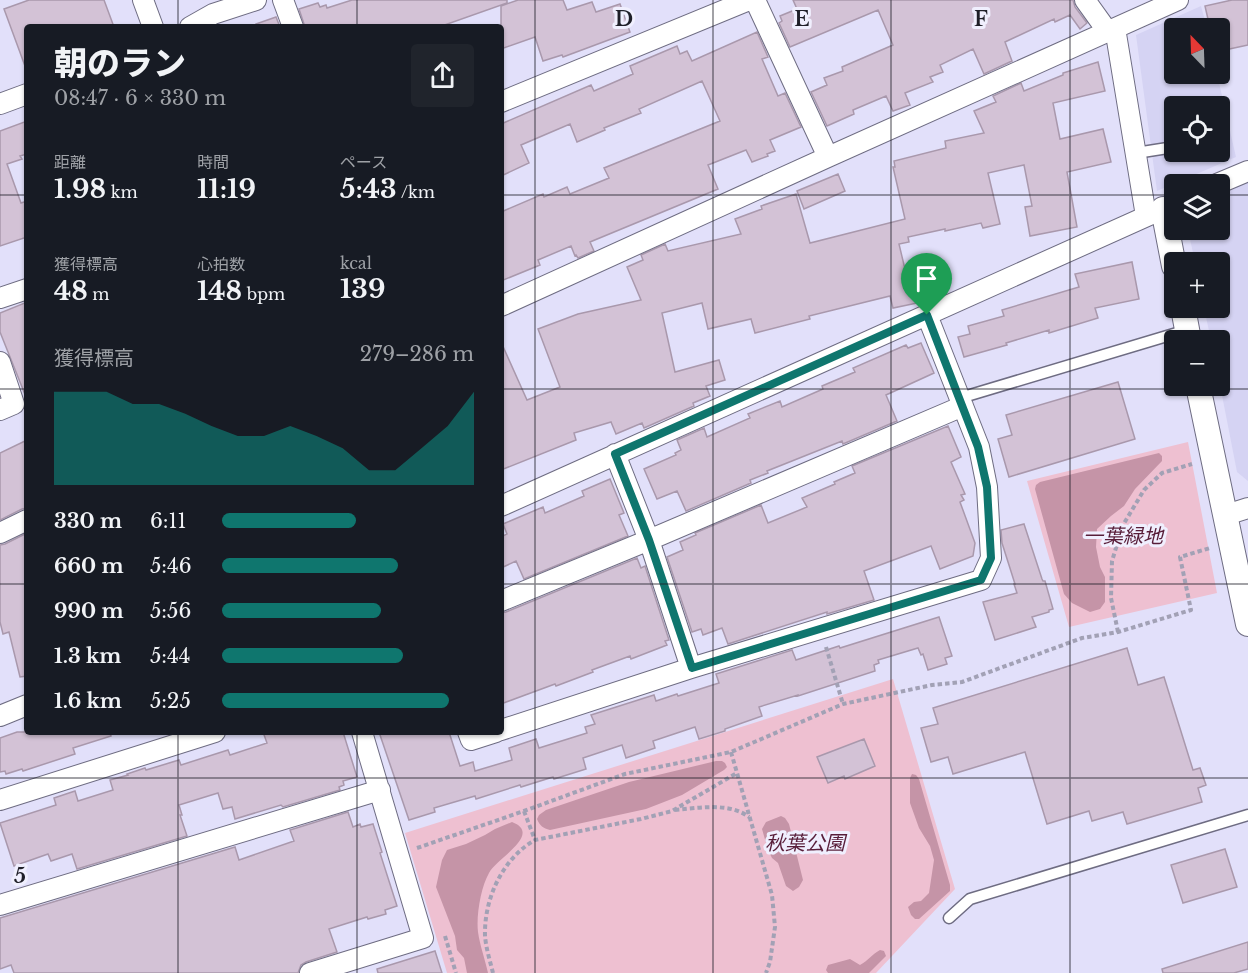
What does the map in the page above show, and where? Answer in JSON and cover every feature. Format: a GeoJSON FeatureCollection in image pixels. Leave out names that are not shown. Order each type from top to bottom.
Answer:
{"type":"FeatureCollection","features":[{"type":"Feature","properties":{"kind":"street"},"geometry":{"type":"LineString","coordinates":[[143,0],[152,24]]}},
{"type":"Feature","properties":{"kind":"street"},"geometry":{"type":"LineString","coordinates":[[195,24],[213,14],[256,0]]}},
{"type":"Feature","properties":{"kind":"street"},"geometry":{"type":"LineString","coordinates":[[283,0],[292,24]]}},
{"type":"Feature","properties":{"kind":"street"},"geometry":{"type":"LineString","coordinates":[[1085,0],[1112,30],[1136,153],[1161,210],[1171,252]]}},
{"type":"Feature","properties":{"kind":"street"},"geometry":{"type":"LineString","coordinates":[[504,305],[1178,0]]}},
{"type":"Feature","properties":{"kind":"street"},"geometry":{"type":"LineString","coordinates":[[504,101],[746,1],[828,157]]}},
{"type":"Feature","properties":{"kind":"street"},"geometry":{"type":"LineString","coordinates":[[0,104],[24,95]]}},
{"type":"Feature","properties":{"kind":"street"},"geometry":{"type":"LineString","coordinates":[[1230,179],[1248,171]]}},
{"type":"Feature","properties":{"kind":"street"},"geometry":{"type":"LineString","coordinates":[[504,505],[1161,210]]}},
{"type":"Feature","properties":{"kind":"street"},"geometry":{"type":"LineString","coordinates":[[0,298],[24,291]]}},
{"type":"Feature","properties":{"kind":"street"},"geometry":{"type":"LineString","coordinates":[[504,729],[692,668],[981,580],[991,558],[987,487],[978,447],[927,315]]}},
{"type":"Feature","properties":{"kind":"street"},"geometry":{"type":"LineString","coordinates":[[0,362],[14,404],[0,410]]}},
{"type":"Feature","properties":{"kind":"street"},"geometry":{"type":"LineString","coordinates":[[1200,396],[1213,458],[1237,512],[1231,541],[1248,624]]}},
{"type":"Feature","properties":{"kind":"street"},"geometry":{"type":"LineString","coordinates":[[504,600],[649,540],[962,402]]}},
{"type":"Feature","properties":{"kind":"street"},"geometry":{"type":"LineString","coordinates":[[615,454],[649,540],[692,668]]}},
{"type":"Feature","properties":{"kind":"street"},"geometry":{"type":"LineString","coordinates":[[0,533],[24,521]]}},
{"type":"Feature","properties":{"kind":"street"},"geometry":{"type":"LineString","coordinates":[[0,716],[24,706]]}},
{"type":"Feature","properties":{"kind":"street"},"geometry":{"type":"LineString","coordinates":[[0,800],[206,735]]}},
{"type":"Feature","properties":{"kind":"street"},"geometry":{"type":"LineString","coordinates":[[310,973],[423,938],[363,735]]}},
{"type":"Feature","properties":{"kind":"street"},"geometry":{"type":"LineString","coordinates":[[469,735],[471,740],[487,735]]}},
{"type":"Feature","properties":{"kind":"street"},"geometry":{"type":"LineString","coordinates":[[0,905],[380,790]]}},
{"type":"Feature","properties":{"kind":"lane"},"geometry":{"type":"LineString","coordinates":[[1136,153],[1164,149]]}},
{"type":"Feature","properties":{"kind":"lane"},"geometry":{"type":"LineString","coordinates":[[962,402],[1187,326]]}},
{"type":"Feature","properties":{"kind":"lane"},"geometry":{"type":"LineString","coordinates":[[949,918],[970,899],[1248,815]]}},
{"type":"Feature","properties":{"kind":"path"},"geometry":{"type":"LineString","coordinates":[[1118,632],[1111,598],[1111,579],[1112,561],[1123,525],[1144,490],[1162,473],[1213,458]]}},
{"type":"Feature","properties":{"kind":"path"},"geometry":{"type":"LineString","coordinates":[[399,854],[625,774],[732,752],[843,704],[932,685],[962,682],[1082,638],[1118,632],[1191,610],[1180,557],[1231,541]]}},
{"type":"Feature","properties":{"kind":"path"},"geometry":{"type":"LineString","coordinates":[[821,629],[843,704]]}},
{"type":"Feature","properties":{"kind":"path"},"geometry":{"type":"LineString","coordinates":[[732,752],[772,895],[775,927],[770,962],[766,973]]}},
{"type":"Feature","properties":{"kind":"path"},"geometry":{"type":"LineString","coordinates":[[672,811],[737,773]]}},
{"type":"Feature","properties":{"kind":"path"},"geometry":{"type":"LineString","coordinates":[[493,973],[485,938],[487,912],[495,886],[508,861],[524,846],[534,840],[672,811],[704,807],[734,808],[750,818]]}},
{"type":"Feature","properties":{"kind":"path"},"geometry":{"type":"LineString","coordinates":[[524,811],[534,840]]}},
{"type":"Feature","properties":{"kind":"shaded area"},"geometry":{"type":"Polygon","coordinates":[[[1201,6],[1204,18],[1174,18],[1201,6]]]}},
{"type":"Feature","properties":{"kind":"shaded area"},"geometry":{"type":"Polygon","coordinates":[[[1164,23],[1164,84],[1219,84],[1222,96],[1164,96],[1164,162],[1224,162],[1196,174],[1164,174],[1164,188],[1157,191],[1136,35],[1164,23]]]}},
{"type":"Feature","properties":{"kind":"shaded area"},"geometry":{"type":"Polygon","coordinates":[[[1230,131],[1236,157],[1230,160],[1230,131]]]}},
{"type":"Feature","properties":{"kind":"shaded area"},"geometry":{"type":"Polygon","coordinates":[[[1248,177],[1248,481],[1237,472],[1222,396],[1230,396],[1230,330],[1209,330],[1206,318],[1230,318],[1230,252],[1193,252],[1190,240],[1230,240],[1230,185],[1248,177]]]}},
{"type":"Feature","properties":{"kind":"shaded area"},"geometry":{"type":"Polygon","coordinates":[[[1159,453],[1162,461],[1135,489],[1124,506],[1097,529],[1096,547],[1100,567],[1105,577],[1105,602],[1100,609],[1090,612],[1072,603],[1064,594],[1035,489],[1036,485],[1040,482],[1159,453]]]}},
{"type":"Feature","properties":{"kind":"shaded area"},"geometry":{"type":"Polygon","coordinates":[[[722,761],[727,767],[682,795],[646,809],[550,830],[542,826],[537,819],[546,810],[629,782],[722,761]]]}},
{"type":"Feature","properties":{"kind":"shaded area"},"geometry":{"type":"Polygon","coordinates":[[[912,774],[919,779],[950,885],[950,891],[919,919],[911,915],[908,907],[914,902],[921,901],[929,893],[934,860],[910,803],[912,774]]]}},
{"type":"Feature","properties":{"kind":"shaded area"},"geometry":{"type":"Polygon","coordinates":[[[781,816],[789,824],[803,880],[793,891],[786,886],[778,863],[768,850],[762,829],[766,822],[781,816]]]}},
{"type":"Feature","properties":{"kind":"shaded area"},"geometry":{"type":"Polygon","coordinates":[[[512,822],[520,827],[523,833],[515,846],[489,873],[480,901],[478,932],[488,973],[467,973],[464,958],[457,950],[455,936],[436,887],[442,860],[447,850],[466,844],[512,822]]]}},
{"type":"Feature","properties":{"kind":"shaded area"},"geometry":{"type":"Polygon","coordinates":[[[880,950],[884,951],[886,956],[869,973],[828,973],[826,970],[828,965],[850,959],[860,965],[880,950]]]}},
{"type":"Feature","properties":{"kind":"green space","name":"一葉緑地"},"geometry":{"type":"Polygon","coordinates":[[[1188,442],[1217,593],[1069,627],[1027,481],[1188,442]]]}},
{"type":"Feature","properties":{"kind":"green space","name":"秋葉公園"},"geometry":{"type":"Polygon","coordinates":[[[893,679],[955,889],[876,973],[447,973],[405,833],[893,679]]]}},
{"type":"Feature","properties":{"kind":"building"},"geometry":{"type":"Polygon","coordinates":[[[29,0],[104,0],[113,24],[24,24],[24,63],[4,9],[29,0]]]}},
{"type":"Feature","properties":{"kind":"building"},"geometry":{"type":"Polygon","coordinates":[[[352,0],[507,0],[507,3],[448,24],[304,24],[299,9],[318,3],[320,7],[326,5],[327,8],[352,0]]]}},
{"type":"Feature","properties":{"kind":"building"},"geometry":{"type":"Polygon","coordinates":[[[518,0],[563,0],[567,10],[592,2],[596,12],[620,4],[630,32],[563,57],[562,55],[543,61],[535,37],[504,48],[501,6],[518,0]]]}},
{"type":"Feature","properties":{"kind":"building"},"geometry":{"type":"Polygon","coordinates":[[[793,0],[1073,0],[1075,7],[1087,23],[1080,29],[1070,15],[1055,22],[1054,19],[1005,42],[1012,61],[984,74],[973,49],[940,65],[943,72],[930,77],[933,82],[905,93],[910,105],[893,111],[886,96],[853,110],[854,114],[827,126],[811,92],[827,85],[824,78],[843,71],[842,67],[893,45],[878,10],[790,47],[779,23],[782,21],[780,16],[797,9],[793,0]]]}},
{"type":"Feature","properties":{"kind":"building"},"geometry":{"type":"Polygon","coordinates":[[[1232,0],[1248,0],[1248,45],[1230,49],[1230,18],[1208,18],[1205,6],[1232,0]]]}},
{"type":"Feature","properties":{"kind":"building"},"geometry":{"type":"Polygon","coordinates":[[[276,17],[279,24],[256,24],[276,17]]]}},
{"type":"Feature","properties":{"kind":"building"},"geometry":{"type":"Polygon","coordinates":[[[757,32],[768,57],[762,59],[778,96],[785,93],[801,127],[770,140],[775,151],[767,154],[768,156],[752,162],[746,150],[708,165],[718,189],[590,242],[594,251],[578,258],[571,246],[538,260],[540,265],[504,280],[504,211],[543,194],[544,197],[567,187],[570,194],[609,178],[604,168],[720,121],[702,81],[639,109],[641,113],[577,142],[570,124],[521,145],[529,163],[504,175],[504,123],[591,85],[594,91],[633,74],[630,66],[677,46],[680,54],[687,51],[692,61],[757,32]]]}},
{"type":"Feature","properties":{"kind":"building"},"geometry":{"type":"Polygon","coordinates":[[[1098,62],[1105,91],[1053,103],[1060,139],[1103,129],[1111,162],[1067,172],[1077,227],[1030,236],[1025,207],[1032,206],[1024,165],[988,173],[1000,224],[983,228],[981,223],[945,231],[945,229],[908,237],[909,242],[899,244],[909,286],[917,283],[922,302],[893,308],[890,296],[809,316],[810,319],[755,333],[751,319],[708,329],[702,303],[662,313],[675,372],[719,360],[725,380],[706,386],[710,396],[693,403],[694,406],[644,428],[642,423],[616,434],[611,422],[574,433],[576,440],[504,469],[504,349],[527,400],[560,387],[538,329],[578,314],[641,300],[627,267],[643,260],[641,255],[665,244],[668,251],[741,234],[735,219],[762,209],[761,206],[796,194],[810,243],[905,219],[893,167],[895,167],[894,161],[946,148],[945,141],[984,133],[974,111],[996,102],[993,96],[1021,83],[1024,91],[1063,75],[1063,73],[1098,62]]]}},
{"type":"Feature","properties":{"kind":"building"},"geometry":{"type":"Polygon","coordinates":[[[24,122],[24,155],[20,156],[22,159],[7,164],[21,203],[24,202],[24,238],[0,246],[0,131],[24,122]]]}},
{"type":"Feature","properties":{"kind":"building"},"geometry":{"type":"Polygon","coordinates":[[[838,174],[845,191],[804,209],[797,191],[838,174]]]}},
{"type":"Feature","properties":{"kind":"building"},"geometry":{"type":"Polygon","coordinates":[[[1132,262],[1139,299],[1095,308],[1098,318],[1049,333],[1049,330],[964,357],[958,337],[970,334],[968,326],[1004,316],[1002,310],[1079,287],[1075,274],[1132,262]]]}},
{"type":"Feature","properties":{"kind":"building"},"geometry":{"type":"Polygon","coordinates":[[[24,303],[24,392],[0,332],[0,313],[24,303]]]}},
{"type":"Feature","properties":{"kind":"building"},"geometry":{"type":"Polygon","coordinates":[[[921,343],[934,373],[886,395],[897,421],[843,444],[842,441],[767,471],[768,473],[750,480],[751,483],[686,511],[677,491],[657,499],[644,469],[676,455],[675,453],[681,450],[677,440],[704,428],[707,437],[750,418],[748,414],[780,401],[782,407],[855,372],[853,368],[906,345],[908,348],[921,343]]]}},
{"type":"Feature","properties":{"kind":"building"},"geometry":{"type":"Polygon","coordinates":[[[1118,382],[1135,439],[1009,477],[998,439],[1012,435],[1006,415],[1118,382]]]}},
{"type":"Feature","properties":{"kind":"building"},"geometry":{"type":"Polygon","coordinates":[[[948,426],[961,457],[951,462],[965,494],[961,495],[964,500],[960,502],[975,543],[973,556],[940,569],[931,546],[864,571],[874,600],[827,614],[827,612],[728,644],[722,628],[703,635],[701,629],[692,632],[667,557],[683,550],[680,542],[696,535],[695,533],[761,505],[768,523],[807,507],[802,498],[855,473],[852,466],[948,426]]]}},
{"type":"Feature","properties":{"kind":"building"},"geometry":{"type":"Polygon","coordinates":[[[24,441],[24,509],[0,520],[0,453],[24,441]]]}},
{"type":"Feature","properties":{"kind":"building"},"geometry":{"type":"Polygon","coordinates":[[[610,479],[624,513],[619,515],[628,536],[524,579],[516,561],[504,567],[504,536],[507,534],[504,524],[543,507],[545,513],[584,496],[582,491],[610,479]]]}},
{"type":"Feature","properties":{"kind":"building"},"geometry":{"type":"Polygon","coordinates":[[[1024,524],[1053,609],[1032,617],[1036,627],[995,640],[983,602],[1017,593],[1002,543],[1001,530],[1024,524]]]}},
{"type":"Feature","properties":{"kind":"building"},"geometry":{"type":"Polygon","coordinates":[[[24,534],[24,676],[20,677],[9,632],[3,634],[0,622],[0,545],[24,534]]]}},
{"type":"Feature","properties":{"kind":"building"},"geometry":{"type":"Polygon","coordinates":[[[637,558],[641,568],[645,566],[669,640],[665,641],[667,645],[631,659],[630,656],[556,686],[555,684],[504,703],[504,612],[637,558]]]}},
{"type":"Feature","properties":{"kind":"building"},"geometry":{"type":"Polygon","coordinates":[[[939,617],[952,656],[945,658],[947,664],[928,670],[923,654],[921,655],[918,648],[878,660],[879,663],[874,665],[875,671],[759,707],[762,716],[725,729],[725,731],[699,739],[695,727],[653,741],[655,748],[626,758],[622,745],[583,758],[586,769],[521,787],[520,785],[476,799],[475,796],[434,808],[435,812],[409,820],[380,735],[450,735],[460,766],[473,762],[475,771],[512,760],[509,748],[536,739],[539,748],[587,733],[585,727],[595,724],[591,715],[654,695],[656,701],[719,683],[716,674],[792,650],[796,660],[839,646],[840,648],[939,617]]]}},
{"type":"Feature","properties":{"kind":"building"},"geometry":{"type":"Polygon","coordinates":[[[1127,648],[1138,685],[1164,677],[1193,770],[1200,768],[1206,785],[1198,788],[1202,802],[1127,824],[1123,812],[1092,821],[1089,811],[1047,824],[1025,752],[953,774],[948,757],[931,762],[921,728],[938,724],[933,708],[1127,648]]]}},
{"type":"Feature","properties":{"kind":"building"},"geometry":{"type":"Polygon","coordinates":[[[17,732],[24,732],[24,735],[111,736],[73,748],[75,754],[23,771],[22,769],[6,774],[5,771],[0,772],[0,738],[17,732]]]}},
{"type":"Feature","properties":{"kind":"building"},"geometry":{"type":"Polygon","coordinates":[[[264,735],[344,735],[357,777],[343,781],[344,785],[339,787],[340,790],[235,819],[232,807],[223,809],[218,793],[179,805],[187,836],[77,869],[72,854],[51,861],[48,854],[14,866],[0,823],[56,805],[54,798],[75,791],[78,801],[113,790],[110,780],[145,768],[146,770],[179,760],[181,765],[228,750],[230,755],[267,743],[264,735]]]}},
{"type":"Feature","properties":{"kind":"building"},"geometry":{"type":"Polygon","coordinates":[[[864,739],[875,766],[845,779],[844,776],[828,783],[817,757],[864,739]]]}},
{"type":"Feature","properties":{"kind":"building"},"geometry":{"type":"Polygon","coordinates":[[[348,812],[353,827],[360,824],[361,827],[373,824],[397,906],[385,910],[386,914],[368,919],[367,917],[329,929],[337,952],[306,962],[301,965],[298,973],[14,973],[11,965],[0,969],[0,918],[235,847],[239,860],[294,841],[290,830],[348,812]]]}},
{"type":"Feature","properties":{"kind":"building"},"geometry":{"type":"Polygon","coordinates":[[[1225,849],[1237,887],[1183,903],[1171,865],[1225,849]]]}},
{"type":"Feature","properties":{"kind":"building"},"geometry":{"type":"Polygon","coordinates":[[[1248,942],[1248,969],[1234,973],[1163,973],[1162,969],[1248,942]]]}},
{"type":"Feature","properties":{"kind":"building"},"geometry":{"type":"Polygon","coordinates":[[[435,951],[442,973],[378,973],[377,969],[435,951]]]}},
{"type":"Feature","properties":{"kind":"route"},"geometry":{"type":"LineString","coordinates":[[927,315],[978,447],[987,487],[991,558],[981,580],[692,668],[649,540],[615,454],[927,315]]}}]}
